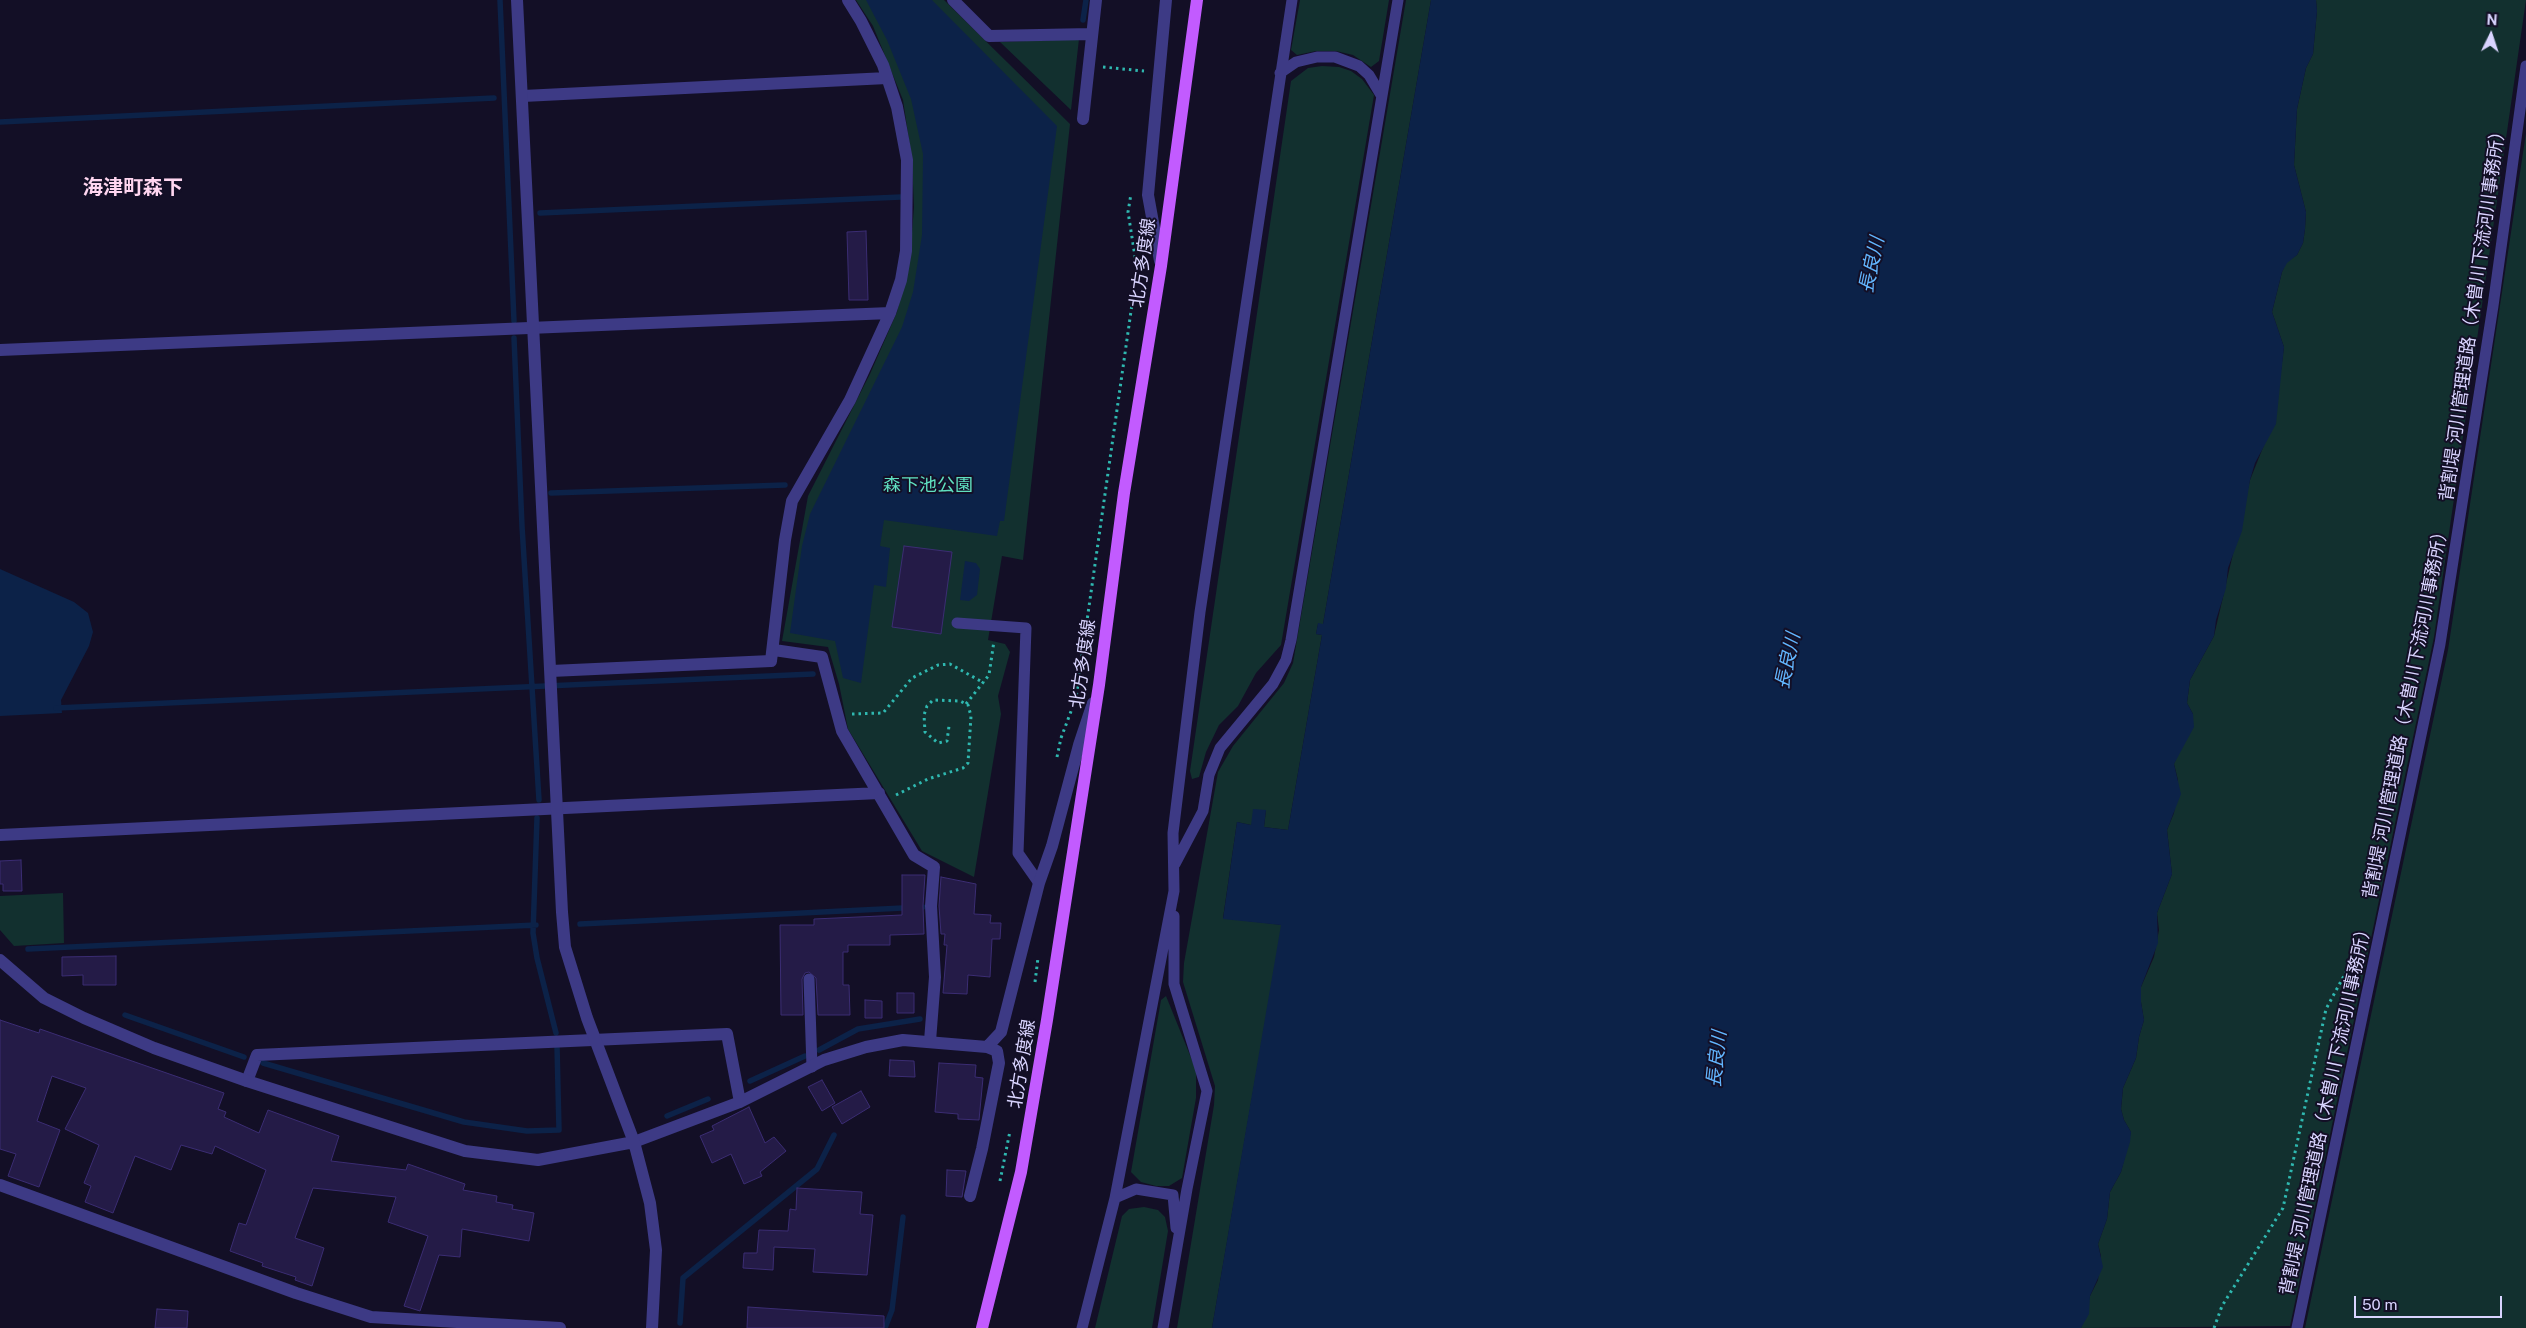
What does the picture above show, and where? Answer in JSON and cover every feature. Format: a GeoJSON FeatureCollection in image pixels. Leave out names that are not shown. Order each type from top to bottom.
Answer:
{"type":"FeatureCollection","features":[{"type":"Feature","properties":{"kind":"main road","name":"北方多度線"},"geometry":{"type":"LineString","coordinates":[[982,1328],[1022,1172],[1098,685],[1124,493],[1161,266],[1196,0]]}},
{"type":"Feature","properties":{"kind":"street"},"geometry":{"type":"LineString","coordinates":[[517,0],[552,673],[556,810],[566,947],[595,1039],[634,1142],[650,1203],[656,1250],[652,1328]]}},
{"type":"Feature","properties":{"kind":"street"},"geometry":{"type":"LineString","coordinates":[[552,673],[771,662],[774,650],[785,540],[792,501],[850,400],[890,313],[901,280],[906,251],[907,160],[897,107],[888,78],[861,21],[848,0]]}},
{"type":"Feature","properties":{"kind":"street"},"geometry":{"type":"LineString","coordinates":[[953,0],[989,36],[1091,34]]}},
{"type":"Feature","properties":{"kind":"street"},"geometry":{"type":"LineString","coordinates":[[1083,119],[1096,0]]}},
{"type":"Feature","properties":{"kind":"street"},"geometry":{"type":"LineString","coordinates":[[1161,266],[1148,195],[1166,0]]}},
{"type":"Feature","properties":{"kind":"street"},"geometry":{"type":"LineString","coordinates":[[522,96],[888,78]]}},
{"type":"Feature","properties":{"kind":"street"},"geometry":{"type":"LineString","coordinates":[[0,350],[533,326],[890,313]]}},
{"type":"Feature","properties":{"kind":"street"},"geometry":{"type":"LineString","coordinates":[[774,650],[822,657],[842,731],[914,855],[934,867],[932,906],[935,978],[930,1041]]}},
{"type":"Feature","properties":{"kind":"street"},"geometry":{"type":"LineString","coordinates":[[987,1046],[1001,1032],[1039,882],[1052,846],[1079,744],[1098,685]]}},
{"type":"Feature","properties":{"kind":"street"},"geometry":{"type":"LineString","coordinates":[[0,835],[882,797]]}},
{"type":"Feature","properties":{"kind":"street"},"geometry":{"type":"LineString","coordinates":[[0,960],[44,998],[84,1018],[154,1048],[248,1081],[465,1151],[538,1160],[634,1142],[740,1102],[812,1067],[866,1047],[903,1040],[987,1046],[997,1051],[999,1063],[982,1149],[970,1196]]}},
{"type":"Feature","properties":{"kind":"street"},"geometry":{"type":"LineString","coordinates":[[248,1081],[257,1055],[727,1034],[740,1102]]}},
{"type":"Feature","properties":{"kind":"street"},"geometry":{"type":"LineString","coordinates":[[0,1185],[296,1293],[371,1317],[560,1328]]}},
{"type":"Feature","properties":{"kind":"lane"},"geometry":{"type":"LineString","coordinates":[[1163,1328],[1177,1244],[1207,1091],[1174,984],[1173,833],[1200,612],[1292,0]]}},
{"type":"Feature","properties":{"kind":"lane"},"geometry":{"type":"LineString","coordinates":[[1174,865],[1204,811],[1209,775],[1220,748],[1273,684],[1286,660],[1292,640],[1398,0]]}},
{"type":"Feature","properties":{"kind":"lane"},"geometry":{"type":"LineString","coordinates":[[1280,73],[1296,62],[1317,57],[1335,57],[1359,66],[1369,75],[1381,95]]}},
{"type":"Feature","properties":{"kind":"lane","name":"背割堤 河川管理道路（木曽川下流河川事務所）"},"geometry":{"type":"LineString","coordinates":[[2297,1328],[2440,644],[2493,306],[2526,66]]}},
{"type":"Feature","properties":{"kind":"lane"},"geometry":{"type":"LineString","coordinates":[[957,623],[1026,628],[1018,853],[1039,882]]}},
{"type":"Feature","properties":{"kind":"lane"},"geometry":{"type":"LineString","coordinates":[[1082,1328],[1115,1198],[1174,891]]}},
{"type":"Feature","properties":{"kind":"lane"},"geometry":{"type":"LineString","coordinates":[[809,979],[812,1067]]}},
{"type":"Feature","properties":{"kind":"lane"},"geometry":{"type":"LineString","coordinates":[[1115,1198],[1136,1189],[1173,1196],[1177,1244]]}},
{"type":"Feature","properties":{"kind":"path"},"geometry":{"type":"LineString","coordinates":[[1088,65],[1150,72]]}},
{"type":"Feature","properties":{"kind":"path"},"geometry":{"type":"LineString","coordinates":[[1056,766],[1061,738],[1076,698],[1136,269],[1128,212],[1131,193]]}},
{"type":"Feature","properties":{"kind":"path"},"geometry":{"type":"LineString","coordinates":[[966,704],[989,675],[996,626]]}},
{"type":"Feature","properties":{"kind":"path"},"geometry":{"type":"LineString","coordinates":[[839,715],[883,713],[912,678],[938,665],[950,664],[984,683]]}},
{"type":"Feature","properties":{"kind":"path"},"geometry":{"type":"LineString","coordinates":[[882,797],[963,768],[968,763],[971,716],[968,705],[960,701],[933,700],[927,706],[924,715],[925,732],[938,742],[947,741],[950,726]]}},
{"type":"Feature","properties":{"kind":"path"},"geometry":{"type":"LineString","coordinates":[[2214,1328],[2222,1306],[2282,1208],[2326,1008],[2362,943]]}},
{"type":"Feature","properties":{"kind":"path"},"geometry":{"type":"LineString","coordinates":[[1035,983],[1039,954]]}},
{"type":"Feature","properties":{"kind":"path"},"geometry":{"type":"LineString","coordinates":[[999,1186],[1010,1128]]}},
{"type":"Feature","properties":{"kind":"green space","name":"森下池公園"},"geometry":{"type":"Polygon","coordinates":[[[856,0],[944,0],[1070,124],[1023,560],[1002,556],[988,640],[1005,644],[1010,652],[998,696],[1001,714],[974,877],[922,851],[848,729],[839,684],[828,647],[782,641],[808,496],[870,374],[897,312],[910,258],[914,207],[912,160],[903,100],[873,26],[856,0]]]}},
{"type":"Feature","properties":{"kind":"green space"},"geometry":{"type":"Polygon","coordinates":[[[1300,0],[1389,0],[1379,61],[1371,67],[1353,55],[1336,51],[1316,51],[1297,55],[1291,50],[1300,0]]]}},
{"type":"Feature","properties":{"kind":"green space"},"geometry":{"type":"Polygon","coordinates":[[[1406,0],[1431,0],[1323,624],[1318,624],[1316,634],[1322,635],[1288,830],[1264,827],[1266,810],[1251,825],[1237,822],[1223,918],[1282,925],[1212,1328],[1177,1328],[1214,1105],[1215,1086],[1183,982],[1184,963],[1218,772],[1233,746],[1284,683],[1293,663],[1406,0]]]}},
{"type":"Feature","properties":{"kind":"green space"},"geometry":{"type":"Polygon","coordinates":[[[2316,0],[2526,0],[2434,637],[2290,1326],[2081,1328],[2090,1296],[2098,1280],[2101,1256],[2098,1244],[2107,1219],[2110,1192],[2121,1172],[2131,1132],[2124,1120],[2121,1109],[2123,1088],[2136,1058],[2144,1020],[2141,987],[2154,957],[2159,930],[2157,913],[2172,874],[2167,830],[2174,813],[2178,780],[2174,764],[2193,714],[2187,703],[2190,680],[2214,636],[2250,480],[2264,445],[2281,370],[2284,347],[2272,312],[2282,272],[2286,262],[2297,255],[2303,243],[2305,229],[2306,212],[2294,165],[2297,109],[2306,68],[2313,54],[2317,11],[2316,0]]]}},
{"type":"Feature","properties":{"kind":"green space"},"geometry":{"type":"Polygon","coordinates":[[[1079,39],[1071,110],[1000,42],[1079,39]]]}},
{"type":"Feature","properties":{"kind":"green space"},"geometry":{"type":"Polygon","coordinates":[[[1322,66],[1339,67],[1351,71],[1362,79],[1374,95],[1281,645],[1256,673],[1238,706],[1219,725],[1206,752],[1199,777],[1192,779],[1190,771],[1291,81],[1308,68],[1322,66]]]}},
{"type":"Feature","properties":{"kind":"green space"},"geometry":{"type":"Polygon","coordinates":[[[2526,133],[2526,1328],[2305,1328],[2448,650],[2526,133]]]}},
{"type":"Feature","properties":{"kind":"green space"},"geometry":{"type":"Polygon","coordinates":[[[63,893],[64,943],[14,946],[0,930],[0,896],[63,893]]]}},
{"type":"Feature","properties":{"kind":"green space"},"geometry":{"type":"Polygon","coordinates":[[[1166,996],[1196,1070],[1196,1098],[1182,1178],[1169,1186],[1156,1186],[1141,1182],[1131,1172],[1161,1000],[1166,996]]]}},
{"type":"Feature","properties":{"kind":"green space"},"geometry":{"type":"Polygon","coordinates":[[[1144,1207],[1158,1210],[1165,1217],[1168,1231],[1152,1328],[1095,1328],[1122,1216],[1129,1209],[1144,1207]]]}},
{"type":"Feature","properties":{"kind":"water"},"geometry":{"type":"Polygon","coordinates":[[[866,0],[932,0],[1057,126],[1004,521],[1000,521],[997,536],[884,520],[880,546],[890,548],[886,587],[874,585],[861,683],[843,678],[835,641],[790,633],[802,546],[810,514],[902,327],[913,292],[922,235],[923,154],[911,99],[887,40],[866,0]]]}},
{"type":"Feature","properties":{"kind":"water","name":"長良川"},"geometry":{"type":"Polygon","coordinates":[[[1431,0],[2316,0],[2317,11],[2313,54],[2306,68],[2297,109],[2294,165],[2306,212],[2305,229],[2303,243],[2297,255],[2287,263],[2282,272],[2272,312],[2284,347],[2276,424],[2255,463],[2250,480],[2242,531],[2228,568],[2226,588],[2216,620],[2214,636],[2190,680],[2187,703],[2193,714],[2194,727],[2174,764],[2181,794],[2167,830],[2172,874],[2157,913],[2158,943],[2141,987],[2144,1020],[2136,1058],[2123,1088],[2121,1109],[2124,1120],[2131,1132],[2130,1142],[2121,1172],[2110,1192],[2107,1219],[2098,1244],[2103,1267],[2090,1296],[2089,1314],[2081,1328],[1212,1328],[1281,925],[1223,919],[1237,822],[1251,825],[1253,809],[1266,810],[1264,827],[1288,830],[1322,635],[1316,634],[1318,623],[1323,624],[1431,0]]]}},
{"type":"Feature","properties":{"kind":"water"},"geometry":{"type":"Polygon","coordinates":[[[965,561],[976,563],[980,569],[977,595],[969,601],[960,600],[965,561]]]}},
{"type":"Feature","properties":{"kind":"water"},"geometry":{"type":"Polygon","coordinates":[[[0,569],[74,602],[88,613],[93,632],[89,646],[61,700],[62,713],[0,716],[0,569]]]}},
{"type":"Feature","properties":{"kind":"building"},"geometry":{"type":"Polygon","coordinates":[[[866,231],[868,300],[849,300],[847,232],[866,231]]]}},
{"type":"Feature","properties":{"kind":"building"},"geometry":{"type":"Polygon","coordinates":[[[904,546],[952,552],[941,634],[892,627],[904,546]]]}},
{"type":"Feature","properties":{"kind":"building"},"geometry":{"type":"Polygon","coordinates":[[[21,860],[22,891],[3,891],[3,884],[0,884],[0,861],[21,860]]]}},
{"type":"Feature","properties":{"kind":"building"},"geometry":{"type":"Polygon","coordinates":[[[902,875],[925,875],[924,934],[890,935],[890,945],[848,945],[848,952],[843,952],[843,985],[849,985],[850,1015],[818,1015],[816,978],[809,972],[805,973],[802,979],[803,1015],[781,1015],[780,925],[814,925],[814,919],[902,915],[902,875]]]}},
{"type":"Feature","properties":{"kind":"building"},"geometry":{"type":"Polygon","coordinates":[[[941,877],[976,884],[974,914],[991,915],[990,923],[1001,923],[1000,939],[992,939],[990,977],[968,975],[967,994],[943,993],[947,945],[944,945],[945,934],[941,934],[939,906],[941,877]]]}},
{"type":"Feature","properties":{"kind":"building"},"geometry":{"type":"Polygon","coordinates":[[[116,956],[116,985],[83,985],[83,975],[62,976],[62,957],[116,956]]]}},
{"type":"Feature","properties":{"kind":"building"},"geometry":{"type":"Polygon","coordinates":[[[897,993],[914,993],[914,1013],[897,1013],[897,993]]]}},
{"type":"Feature","properties":{"kind":"building"},"geometry":{"type":"Polygon","coordinates":[[[865,1000],[882,1001],[882,1018],[865,1018],[865,1000]]]}},
{"type":"Feature","properties":{"kind":"building"},"geometry":{"type":"Polygon","coordinates":[[[0,1020],[39,1033],[40,1029],[224,1093],[218,1109],[226,1112],[224,1117],[259,1133],[268,1110],[339,1136],[331,1161],[406,1170],[408,1164],[465,1184],[463,1190],[497,1196],[496,1202],[513,1205],[512,1209],[534,1213],[529,1241],[462,1229],[460,1257],[439,1255],[420,1311],[404,1306],[428,1236],[388,1222],[396,1197],[313,1188],[295,1238],[324,1248],[312,1286],[295,1280],[296,1277],[262,1266],[263,1263],[230,1251],[239,1223],[246,1225],[266,1170],[215,1146],[212,1154],[181,1145],[171,1170],[135,1156],[113,1213],[85,1202],[91,1186],[84,1183],[99,1145],[65,1129],[86,1088],[52,1076],[37,1121],[60,1130],[39,1187],[8,1176],[16,1154],[0,1149],[0,1020]]]}},
{"type":"Feature","properties":{"kind":"building"},"geometry":{"type":"Polygon","coordinates":[[[890,1060],[914,1061],[915,1077],[889,1076],[890,1060]]]}},
{"type":"Feature","properties":{"kind":"building"},"geometry":{"type":"Polygon","coordinates":[[[939,1063],[976,1065],[975,1077],[983,1078],[979,1120],[958,1119],[958,1114],[935,1112],[939,1063]]]}},
{"type":"Feature","properties":{"kind":"building"},"geometry":{"type":"Polygon","coordinates":[[[822,1080],[835,1103],[822,1111],[808,1087],[822,1080]]]}},
{"type":"Feature","properties":{"kind":"building"},"geometry":{"type":"Polygon","coordinates":[[[861,1091],[870,1107],[842,1124],[832,1107],[861,1091]]]}},
{"type":"Feature","properties":{"kind":"building"},"geometry":{"type":"Polygon","coordinates":[[[749,1107],[765,1143],[774,1137],[786,1151],[760,1172],[762,1176],[744,1184],[731,1154],[712,1163],[700,1136],[714,1130],[712,1126],[749,1107]]]}},
{"type":"Feature","properties":{"kind":"building"},"geometry":{"type":"Polygon","coordinates":[[[947,1170],[966,1171],[962,1197],[946,1196],[947,1170]]]}},
{"type":"Feature","properties":{"kind":"building"},"geometry":{"type":"Polygon","coordinates":[[[797,1188],[862,1192],[860,1214],[873,1215],[867,1275],[813,1272],[815,1249],[774,1247],[773,1270],[743,1268],[744,1253],[757,1253],[759,1230],[788,1231],[790,1209],[796,1210],[797,1188]]]}},
{"type":"Feature","properties":{"kind":"building"},"geometry":{"type":"Polygon","coordinates":[[[748,1307],[884,1316],[884,1328],[747,1328],[748,1307]]]}},
{"type":"Feature","properties":{"kind":"building"},"geometry":{"type":"Polygon","coordinates":[[[157,1309],[188,1311],[187,1328],[155,1328],[157,1309]]]}},
{"type":"Feature","properties":{"kind":"waterway"},"geometry":{"type":"LineString","coordinates":[[500,0],[514,321]]}},
{"type":"Feature","properties":{"kind":"waterway"},"geometry":{"type":"LineString","coordinates":[[1083,20],[1086,0]]}},
{"type":"Feature","properties":{"kind":"waterway"},"geometry":{"type":"LineString","coordinates":[[0,122],[494,98]]}},
{"type":"Feature","properties":{"kind":"waterway"},"geometry":{"type":"LineString","coordinates":[[540,213],[901,197]]}},
{"type":"Feature","properties":{"kind":"waterway"},"geometry":{"type":"LineString","coordinates":[[514,338],[522,526],[539,800]]}},
{"type":"Feature","properties":{"kind":"waterway"},"geometry":{"type":"LineString","coordinates":[[551,493],[785,485]]}},
{"type":"Feature","properties":{"kind":"waterway"},"geometry":{"type":"LineString","coordinates":[[56,708],[813,674]]}},
{"type":"Feature","properties":{"kind":"waterway"},"geometry":{"type":"LineString","coordinates":[[537,818],[533,933],[537,958],[556,1033]]}},
{"type":"Feature","properties":{"kind":"waterway"},"geometry":{"type":"LineString","coordinates":[[580,924],[923,907]]}},
{"type":"Feature","properties":{"kind":"waterway"},"geometry":{"type":"LineString","coordinates":[[28,949],[536,925]]}},
{"type":"Feature","properties":{"kind":"waterway"},"geometry":{"type":"LineString","coordinates":[[125,1015],[244,1057]]}},
{"type":"Feature","properties":{"kind":"waterway"},"geometry":{"type":"LineString","coordinates":[[819,1050],[858,1029],[920,1019]]}},
{"type":"Feature","properties":{"kind":"waterway"},"geometry":{"type":"LineString","coordinates":[[263,1063],[464,1122],[527,1131],[559,1130],[557,1046]]}},
{"type":"Feature","properties":{"kind":"waterway"},"geometry":{"type":"LineString","coordinates":[[750,1081],[805,1056]]}},
{"type":"Feature","properties":{"kind":"waterway"},"geometry":{"type":"LineString","coordinates":[[667,1116],[708,1099]]}},
{"type":"Feature","properties":{"kind":"waterway"},"geometry":{"type":"LineString","coordinates":[[680,1323],[683,1278],[817,1169],[834,1135]]}},
{"type":"Feature","properties":{"kind":"waterway"},"geometry":{"type":"LineString","coordinates":[[885,1328],[892,1310],[903,1217]]}},
{"type":"Feature","properties":{"kind":"district","name":"海津町森下"},"geometry":{"type":"Point","coordinates":[133,188]}}]}
